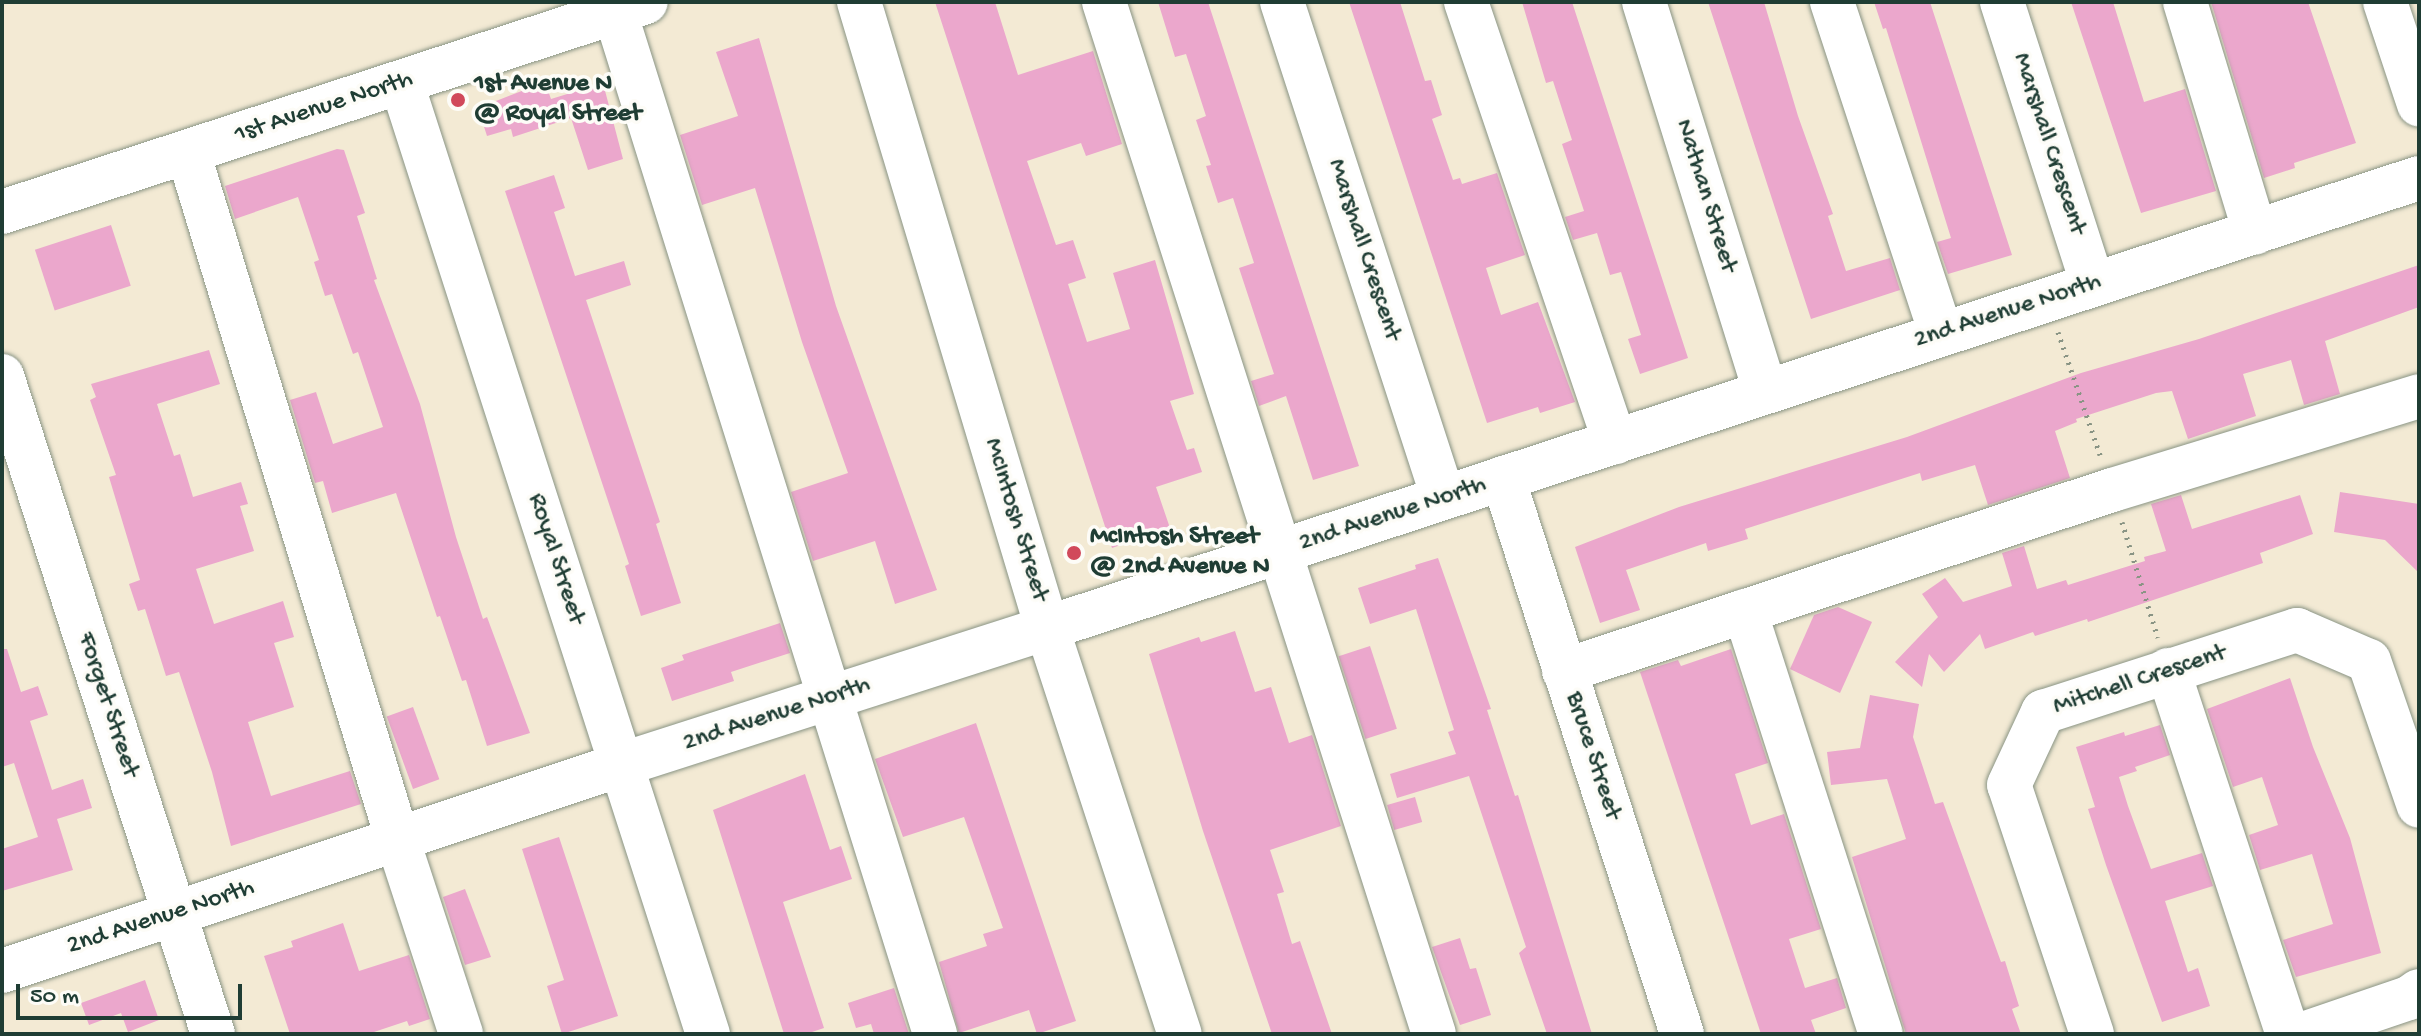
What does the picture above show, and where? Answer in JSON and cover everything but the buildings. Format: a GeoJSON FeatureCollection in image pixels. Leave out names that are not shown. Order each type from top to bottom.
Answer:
{"type":"FeatureCollection","features":[{"type":"Feature","properties":{"kind":"street","name":"McIntosh Street"},"geometry":{"type":"LineString","coordinates":[[859,2],[1047,628],[1180,1034]]}},
{"type":"Feature","properties":{"kind":"street"},"geometry":{"type":"LineString","coordinates":[[1104,2],[1434,1034]]}},
{"type":"Feature","properties":{"kind":"street","name":"Marshall Crescent"},"geometry":{"type":"LineString","coordinates":[[1282,2],[1443,497]]}},
{"type":"Feature","properties":{"kind":"street"},"geometry":{"type":"LineString","coordinates":[[1466,2],[1615,443]]}},
{"type":"Feature","properties":{"kind":"street","name":"Nathan Street"},"geometry":{"type":"LineString","coordinates":[[1644,2],[1765,390]]}},
{"type":"Feature","properties":{"kind":"street"},"geometry":{"type":"LineString","coordinates":[[1832,2],[1941,333]]}},
{"type":"Feature","properties":{"kind":"street","name":"Marshall Crescent"},"geometry":{"type":"LineString","coordinates":[[2002,2],[2093,285]]}},
{"type":"Feature","properties":{"kind":"street"},"geometry":{"type":"LineString","coordinates":[[2185,2],[2255,233]]}},
{"type":"Feature","properties":{"kind":"street"},"geometry":{"type":"LineString","coordinates":[[2385,2],[2419,104]]}},
{"type":"Feature","properties":{"kind":"street"},"geometry":{"type":"LineString","coordinates":[[631,7],[828,699],[935,1034]]}},
{"type":"Feature","properties":{"kind":"street","name":"1st Avenue North"},"geometry":{"type":"LineString","coordinates":[[2,212],[631,7]]}},
{"type":"Feature","properties":{"kind":"street","name":"Royal Street"},"geometry":{"type":"LineString","coordinates":[[402,84],[708,1034]]}},
{"type":"Feature","properties":{"kind":"street"},"geometry":{"type":"LineString","coordinates":[[188,152],[398,841],[461,1034]]}},
{"type":"Feature","properties":{"kind":"street","name":"2nd Avenue North"},"geometry":{"type":"LineString","coordinates":[[2,971],[620,765],[1279,553],[1615,443],[1765,390],[2419,178]]}},
{"type":"Feature","properties":{"kind":"street","name":"Forget Street"},"geometry":{"type":"LineString","coordinates":[[2,376],[213,1034]]}},
{"type":"Feature","properties":{"kind":"street"},"geometry":{"type":"LineString","coordinates":[[1564,671],[2112,490],[2419,396]]}},
{"type":"Feature","properties":{"kind":"street","name":"Bruce Street"},"geometry":{"type":"LineString","coordinates":[[1503,478],[1682,1034]]}},
{"type":"Feature","properties":{"kind":"street"},"geometry":{"type":"LineString","coordinates":[[1745,611],[1881,1034]]}},
{"type":"Feature","properties":{"kind":"street","name":"Mitchell Crescent"},"geometry":{"type":"LineString","coordinates":[[2092,1034],[2009,785],[2043,712],[2297,630],[2369,661],[2419,806]]}},
{"type":"Feature","properties":{"kind":"street"},"geometry":{"type":"LineString","coordinates":[[2168,670],[2288,1034]]}},
{"type":"Feature","properties":{"kind":"street"},"geometry":{"type":"LineString","coordinates":[[2303,1034],[2409,998],[2419,991]]}},
{"type":"Feature","properties":{"kind":"place","name":"1st Avenue N @ Royal Street"},"geometry":{"type":"Point","coordinates":[458,100]}},
{"type":"Feature","properties":{"kind":"place","name":"McIntosh Street @ 2nd Avenue N"},"geometry":{"type":"Point","coordinates":[1074,553]}}]}
